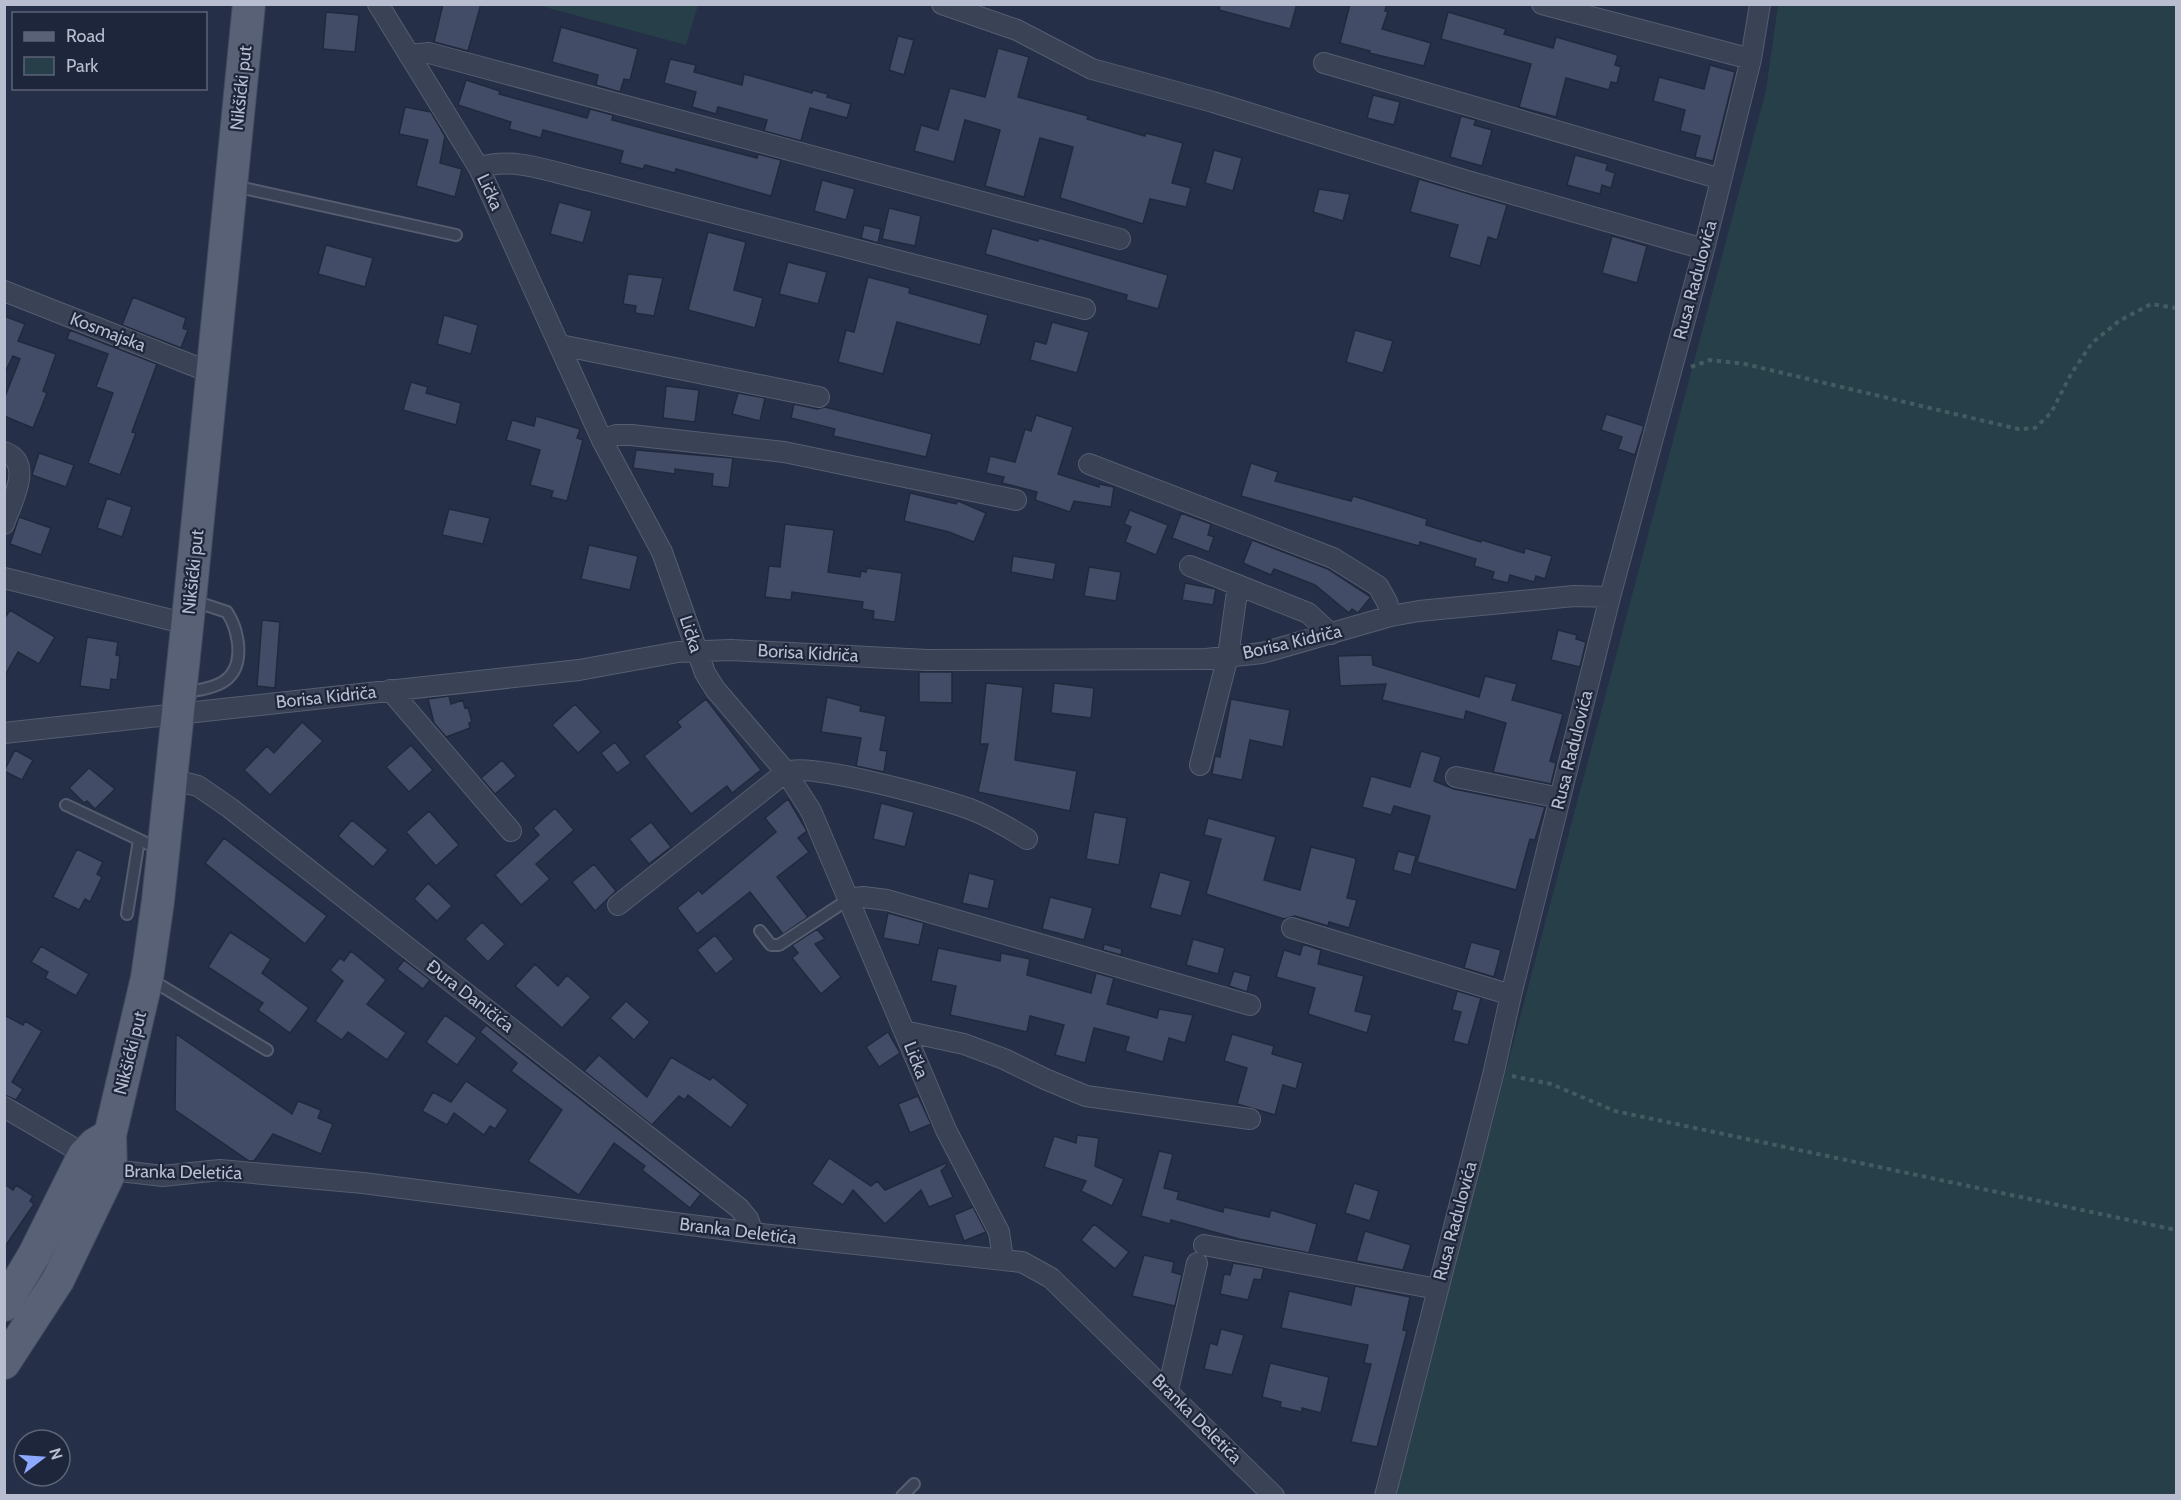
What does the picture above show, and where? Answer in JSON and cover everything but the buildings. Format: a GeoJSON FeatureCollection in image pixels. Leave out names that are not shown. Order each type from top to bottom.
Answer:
{"type":"FeatureCollection","features":[{"type":"Feature","properties":{"kind":"main road","name":"Nikšićki put"},"geometry":{"type":"LineString","coordinates":[[4,1363],[58,1280],[98,1163],[95,1144],[110,1135],[147,978],[151,846],[171,779],[249,4]]}},
{"type":"Feature","properties":{"kind":"main road","name":"Nikšićki put"},"geometry":{"type":"LineString","coordinates":[[4,1305],[34,1255],[98,1163]]}},
{"type":"Feature","properties":{"kind":"street","name":"Lička"},"geometry":{"type":"LineString","coordinates":[[378,4],[479,168],[602,440],[662,552],[696,651],[715,689],[786,772],[811,811],[946,1130],[999,1232],[1003,1258]]}},
{"type":"Feature","properties":{"kind":"street"},"geometry":{"type":"LineString","coordinates":[[942,4],[1017,30],[1092,69],[1213,102],[1464,180],[1704,249]]}},
{"type":"Feature","properties":{"kind":"street"},"geometry":{"type":"LineString","coordinates":[[1542,4],[1751,59]]}},
{"type":"Feature","properties":{"kind":"street","name":"Rusa Radulovića"},"geometry":{"type":"LineString","coordinates":[[1385,1496],[1494,1071],[1610,597],[1704,249],[1751,59],[1760,4]]}},
{"type":"Feature","properties":{"kind":"street"},"geometry":{"type":"LineString","coordinates":[[409,55],[429,53],[1120,239]]}},
{"type":"Feature","properties":{"kind":"street"},"geometry":{"type":"LineString","coordinates":[[1324,63],[1721,179]]}},
{"type":"Feature","properties":{"kind":"street"},"geometry":{"type":"LineString","coordinates":[[479,168],[496,164],[516,164],[591,181],[1085,309]]}},
{"type":"Feature","properties":{"kind":"street","name":"Kosmajska"},"geometry":{"type":"LineString","coordinates":[[4,291],[212,373]]}},
{"type":"Feature","properties":{"kind":"street"},"geometry":{"type":"LineString","coordinates":[[560,345],[819,397]]}},
{"type":"Feature","properties":{"kind":"street"},"geometry":{"type":"LineString","coordinates":[[602,440],[616,435],[631,435],[784,452],[1016,500]]}},
{"type":"Feature","properties":{"kind":"street"},"geometry":{"type":"LineString","coordinates":[[4,452],[16,458],[21,469],[4,524]]}},
{"type":"Feature","properties":{"kind":"street"},"geometry":{"type":"LineString","coordinates":[[1089,464],[1334,558],[1378,586],[1391,616]]}},
{"type":"Feature","properties":{"kind":"street"},"geometry":{"type":"LineString","coordinates":[[1190,566],[1308,614],[1331,634]]}},
{"type":"Feature","properties":{"kind":"street"},"geometry":{"type":"LineString","coordinates":[[4,578],[189,612]]}},
{"type":"Feature","properties":{"kind":"street"},"geometry":{"type":"LineString","coordinates":[[1200,765],[1228,656],[1238,585]]}},
{"type":"Feature","properties":{"kind":"street","name":"Borisa Kidriča"},"geometry":{"type":"LineString","coordinates":[[4,733],[179,703],[390,690],[579,670],[633,658],[696,651],[763,650],[927,660],[1160,659],[1228,656],[1263,653],[1391,616],[1574,596],[1610,597]]}},
{"type":"Feature","properties":{"kind":"street"},"geometry":{"type":"LineString","coordinates":[[390,690],[512,831]]}},
{"type":"Feature","properties":{"kind":"street"},"geometry":{"type":"LineString","coordinates":[[618,905],[786,772],[795,768],[812,770],[968,809],[1000,822],[1027,839]]}},
{"type":"Feature","properties":{"kind":"street"},"geometry":{"type":"LineString","coordinates":[[1456,777],[1560,798]]}},
{"type":"Feature","properties":{"kind":"street","name":"Đura Daničića"},"geometry":{"type":"LineString","coordinates":[[171,779],[198,786],[240,815],[739,1208],[748,1219],[753,1233]]}},
{"type":"Feature","properties":{"kind":"street"},"geometry":{"type":"LineString","coordinates":[[849,899],[863,897],[887,900],[1250,1005]]}},
{"type":"Feature","properties":{"kind":"street"},"geometry":{"type":"LineString","coordinates":[[1292,928],[1511,995]]}},
{"type":"Feature","properties":{"kind":"street"},"geometry":{"type":"LineString","coordinates":[[904,1031],[963,1044],[1005,1059],[1045,1080],[1086,1096],[1250,1119]]}},
{"type":"Feature","properties":{"kind":"street"},"geometry":{"type":"LineString","coordinates":[[4,1107],[98,1163]]}},
{"type":"Feature","properties":{"kind":"street","name":"Branka Deletića"},"geometry":{"type":"LineString","coordinates":[[98,1163],[163,1176],[220,1170],[351,1182],[753,1233],[1003,1258],[1030,1265],[1051,1278],[1274,1496]]}},
{"type":"Feature","properties":{"kind":"street"},"geometry":{"type":"LineString","coordinates":[[1168,1390],[1201,1254],[1437,1289]]}},
{"type":"Feature","properties":{"kind":"lane"},"geometry":{"type":"LineString","coordinates":[[231,186],[456,235]]}},
{"type":"Feature","properties":{"kind":"lane"},"geometry":{"type":"LineString","coordinates":[[179,703],[217,686],[234,674],[239,657],[235,626],[227,612],[189,612]]}},
{"type":"Feature","properties":{"kind":"lane"},"geometry":{"type":"LineString","coordinates":[[66,805],[151,846],[127,914]]}},
{"type":"Feature","properties":{"kind":"lane"},"geometry":{"type":"LineString","coordinates":[[760,931],[771,945],[780,945],[849,899]]}},
{"type":"Feature","properties":{"kind":"lane"},"geometry":{"type":"LineString","coordinates":[[147,978],[267,1050]]}},
{"type":"Feature","properties":{"kind":"lane"},"geometry":{"type":"LineString","coordinates":[[902,1496],[914,1484]]}},
{"type":"Feature","properties":{"kind":"path"},"geometry":{"type":"LineString","coordinates":[[1670,374],[1710,360],[1745,364],[2018,429],[2035,428],[2051,413],[2071,374],[2092,343],[2119,321],[2151,304],[2176,308]]}},
{"type":"Feature","properties":{"kind":"path"},"geometry":{"type":"LineString","coordinates":[[1494,1071],[1551,1084],[1615,1111],[2176,1230]]}},
{"type":"Feature","properties":{"kind":"green space"},"geometry":{"type":"Polygon","coordinates":[[[537,5],[698,5],[686,45],[537,5]]]}},
{"type":"Feature","properties":{"kind":"green space"},"geometry":{"type":"Polygon","coordinates":[[[1778,5],[2176,5],[2176,1495],[1393,1496],[1766,90],[1778,5]]]}}]}
